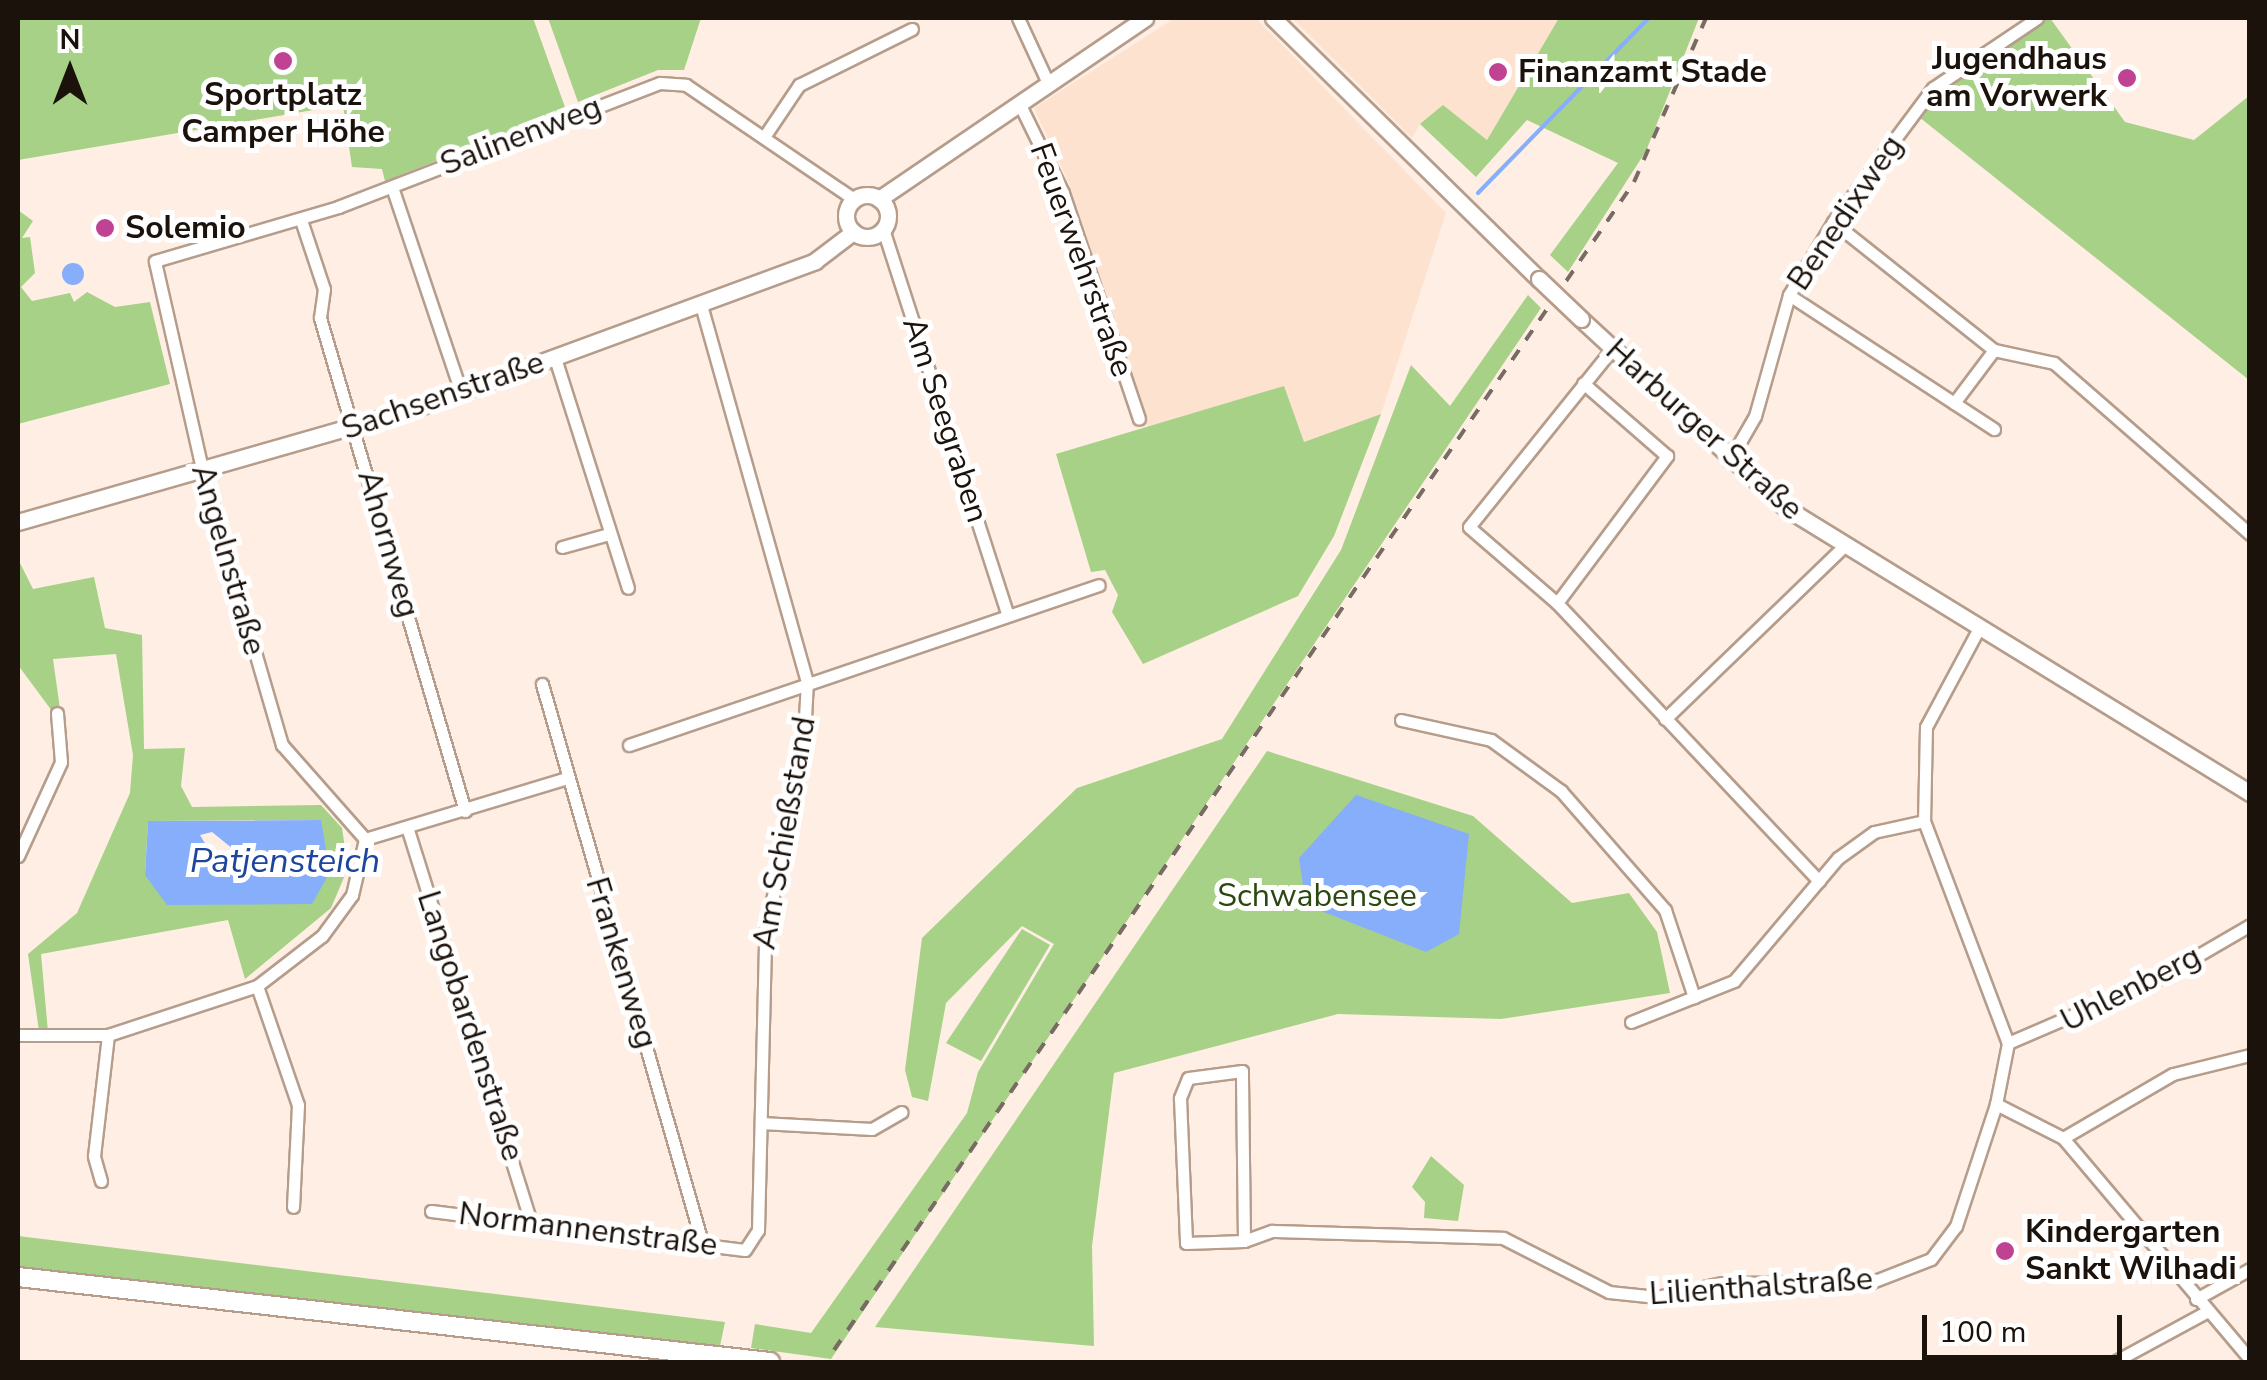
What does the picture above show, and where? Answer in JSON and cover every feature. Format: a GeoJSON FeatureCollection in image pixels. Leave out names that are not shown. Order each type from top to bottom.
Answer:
{"type":"FeatureCollection","features":[{"type":"Feature","properties":{"kind":"main road"},"geometry":{"type":"LineString","coordinates":[[18,1277],[766,1362]]}},
{"type":"Feature","properties":{"kind":"street"},"geometry":{"type":"LineString","coordinates":[[1018,18],[1048,83]]}},
{"type":"Feature","properties":{"kind":"street"},"geometry":{"type":"LineString","coordinates":[[879,199],[884,228],[853,232],[846,216],[854,199],[879,199],[1145,18]]}},
{"type":"Feature","properties":{"kind":"street","name":"Harburger Straße"},"geometry":{"type":"LineString","coordinates":[[1273,18],[1728,461],[1844,546],[2250,793]]}},
{"type":"Feature","properties":{"kind":"street","name":"Benedixweg"},"geometry":{"type":"LineString","coordinates":[[1728,461],[1755,416],[1790,295],[1833,222],[1933,88],[2037,18]]}},
{"type":"Feature","properties":{"kind":"street"},"geometry":{"type":"LineString","coordinates":[[764,137],[799,85],[912,29]]}},
{"type":"Feature","properties":{"kind":"street","name":"Salinenweg"},"geometry":{"type":"LineString","coordinates":[[162,254],[301,220],[660,83],[686,85],[854,199]]}},
{"type":"Feature","properties":{"kind":"street","name":"Feuerwehrstraße"},"geometry":{"type":"LineString","coordinates":[[1019,103],[1063,193],[1139,419]]}},
{"type":"Feature","properties":{"kind":"street"},"geometry":{"type":"LineString","coordinates":[[392,187],[461,392]]}},
{"type":"Feature","properties":{"kind":"street","name":"Ahornweg"},"geometry":{"type":"LineString","coordinates":[[301,220],[355,427],[465,811]]}},
{"type":"Feature","properties":{"kind":"street"},"geometry":{"type":"LineString","coordinates":[[1833,222],[1994,350],[2054,363],[2250,534]]}},
{"type":"Feature","properties":{"kind":"street","name":"Am Seegraben"},"geometry":{"type":"LineString","coordinates":[[884,228],[1007,612]]}},
{"type":"Feature","properties":{"kind":"street","name":"Sachsenstraße"},"geometry":{"type":"LineString","coordinates":[[18,522],[202,474],[461,392],[815,261],[853,232]]}},
{"type":"Feature","properties":{"kind":"street","name":"Angelnstraße"},"geometry":{"type":"LineString","coordinates":[[162,254],[156,276],[202,474],[282,745],[365,839]]}},
{"type":"Feature","properties":{"kind":"street"},"geometry":{"type":"LineString","coordinates":[[1790,295],[1994,429]]}},
{"type":"Feature","properties":{"kind":"street","name":"Am Schießstand"},"geometry":{"type":"LineString","coordinates":[[701,306],[808,682],[803,755],[764,934],[758,1230],[745,1250]]}},
{"type":"Feature","properties":{"kind":"street"},"geometry":{"type":"LineString","coordinates":[[1612,349],[1469,527],[1556,603],[1819,881]]}},
{"type":"Feature","properties":{"kind":"street"},"geometry":{"type":"LineString","coordinates":[[1954,403],[1994,350]]}},
{"type":"Feature","properties":{"kind":"street"},"geometry":{"type":"LineString","coordinates":[[556,358],[628,588]]}},
{"type":"Feature","properties":{"kind":"street"},"geometry":{"type":"LineString","coordinates":[[1556,603],[1668,456],[1582,384]]}},
{"type":"Feature","properties":{"kind":"street"},"geometry":{"type":"LineString","coordinates":[[562,547],[610,534]]}},
{"type":"Feature","properties":{"kind":"street"},"geometry":{"type":"LineString","coordinates":[[1665,719],[1844,546]]}},
{"type":"Feature","properties":{"kind":"street"},"geometry":{"type":"LineString","coordinates":[[630,745],[1007,612],[1098,585]]}},
{"type":"Feature","properties":{"kind":"street"},"geometry":{"type":"LineString","coordinates":[[1978,630],[1926,727],[1924,821],[2008,1044]]}},
{"type":"Feature","properties":{"kind":"street","name":"Frankenweg"},"geometry":{"type":"LineString","coordinates":[[542,684],[564,779],[702,1242]]}},
{"type":"Feature","properties":{"kind":"street"},"geometry":{"type":"LineString","coordinates":[[18,856],[60,762],[57,713]]}},
{"type":"Feature","properties":{"kind":"street"},"geometry":{"type":"LineString","coordinates":[[1401,720],[1491,740],[1561,791],[1665,910],[1694,997]]}},
{"type":"Feature","properties":{"kind":"street"},"geometry":{"type":"LineString","coordinates":[[18,1035],[108,1034],[257,986],[322,936],[352,895],[365,839],[408,830],[564,779]]}},
{"type":"Feature","properties":{"kind":"street"},"geometry":{"type":"LineString","coordinates":[[1631,1022],[1734,980],[1819,881],[1874,832],[1924,821]]}},
{"type":"Feature","properties":{"kind":"street","name":"Langobardenstraße"},"geometry":{"type":"LineString","coordinates":[[408,830],[532,1222]]}},
{"type":"Feature","properties":{"kind":"street","name":"Uhlenberg"},"geometry":{"type":"LineString","coordinates":[[2008,1044],[2158,978],[2250,926]]}},
{"type":"Feature","properties":{"kind":"street"},"geometry":{"type":"LineString","coordinates":[[257,986],[298,1105],[294,1207]]}},
{"type":"Feature","properties":{"kind":"street"},"geometry":{"type":"LineString","coordinates":[[101,1181],[94,1156],[108,1034]]}},
{"type":"Feature","properties":{"kind":"street","name":"Lilienthalstraße"},"geometry":{"type":"LineString","coordinates":[[1244,1241],[1242,1071],[1188,1078],[1180,1098],[1180,1232],[1186,1243],[1244,1241],[1272,1231],[1504,1238],[1632,1296],[1722,1282],[1872,1282],[1931,1259],[1956,1226],[1996,1104],[2008,1044]]}},
{"type":"Feature","properties":{"kind":"street"},"geometry":{"type":"LineString","coordinates":[[2063,1138],[2173,1074],[2250,1055]]}},
{"type":"Feature","properties":{"kind":"street"},"geometry":{"type":"LineString","coordinates":[[1996,1104],[2063,1138],[2206,1312],[2250,1359]]}},
{"type":"Feature","properties":{"kind":"street"},"geometry":{"type":"LineString","coordinates":[[761,1123],[872,1129],[902,1112]]}},
{"type":"Feature","properties":{"kind":"street","name":"Normannenstraße"},"geometry":{"type":"LineString","coordinates":[[430,1211],[745,1250]]}},
{"type":"Feature","properties":{"kind":"street"},"geometry":{"type":"LineString","coordinates":[[2196,1298],[2250,1270]]}},
{"type":"Feature","properties":{"kind":"street"},"geometry":{"type":"LineString","coordinates":[[2114,1362],[2206,1312]]}},
{"type":"Feature","properties":{"kind":"shaded area"},"geometry":{"type":"Polygon","coordinates":[[[1175,18],[1256,18],[1446,213],[1381,414],[1303,442],[1284,387],[1148,427],[1070,186],[1034,108],[1175,18]]]}},
{"type":"Feature","properties":{"kind":"shaded area"},"geometry":{"type":"Polygon","coordinates":[[[1292,18],[1559,18],[1487,140],[1420,124],[1412,138],[1292,18]]]}},
{"type":"Feature","properties":{"kind":"green space","name":"Sportplatz Camper Höhe"},"geometry":{"type":"Polygon","coordinates":[[[18,18],[533,18],[566,110],[385,181],[382,169],[352,167],[343,105],[18,160],[18,18]]]}},
{"type":"Feature","properties":{"kind":"green space"},"geometry":{"type":"Polygon","coordinates":[[[548,18],[701,18],[684,70],[658,70],[578,102],[548,18]]]}},
{"type":"Feature","properties":{"kind":"green space"},"geometry":{"type":"Polygon","coordinates":[[[1559,18],[1699,18],[1646,151],[1568,272],[1550,255],[1618,163],[1527,120],[1476,177],[1420,124],[1443,105],[1487,140],[1559,18]]]}},
{"type":"Feature","properties":{"kind":"green space"},"geometry":{"type":"Polygon","coordinates":[[[2037,18],[2050,18],[2125,122],[2194,140],[2249,96],[2249,380],[1914,113],[1933,88],[2037,18]]]}},
{"type":"Feature","properties":{"kind":"green space"},"geometry":{"type":"Polygon","coordinates":[[[18,210],[33,221],[22,238],[30,237],[35,273],[21,287],[32,301],[70,293],[74,302],[87,292],[115,307],[150,302],[170,384],[18,424],[18,210]]]}},
{"type":"Feature","properties":{"kind":"green space"},"geometry":{"type":"Polygon","coordinates":[[[1528,295],[1541,308],[831,1359],[751,1348],[755,1324],[811,1333],[967,1113],[978,1072],[1054,944],[1022,926],[946,1003],[928,1101],[912,1097],[905,1070],[922,938],[1077,788],[1222,739],[1341,550],[1411,365],[1450,406],[1528,295]]]}},
{"type":"Feature","properties":{"kind":"green space"},"geometry":{"type":"Polygon","coordinates":[[[1284,386],[1304,442],[1381,414],[1334,536],[1298,596],[1143,664],[1112,612],[1118,595],[1105,570],[1091,572],[1056,454],[1284,386]]]}},
{"type":"Feature","properties":{"kind":"green space"},"geometry":{"type":"Polygon","coordinates":[[[18,559],[33,589],[94,577],[105,628],[142,635],[144,749],[185,748],[181,786],[192,807],[321,805],[342,828],[348,868],[331,908],[245,979],[228,920],[41,954],[48,1032],[39,1031],[28,954],[77,913],[130,793],[133,755],[116,654],[53,659],[60,709],[52,711],[18,665],[18,559]],[[320,820],[148,821],[145,875],[330,872],[320,820]]]}},
{"type":"Feature","properties":{"kind":"green space","name":"Schwabensee"},"geometry":{"type":"Polygon","coordinates":[[[1267,751],[1473,816],[1572,903],[1629,893],[1657,932],[1670,993],[1501,1019],[1338,1014],[1114,1073],[1092,1246],[1094,1346],[875,1327],[1267,751]]]}},
{"type":"Feature","properties":{"kind":"green space"},"geometry":{"type":"Polygon","coordinates":[[[1022,929],[1050,945],[981,1061],[946,1043],[1022,929]]]}},
{"type":"Feature","properties":{"kind":"green space"},"geometry":{"type":"Polygon","coordinates":[[[1431,1156],[1464,1185],[1458,1221],[1424,1218],[1425,1202],[1412,1187],[1431,1156]]]}},
{"type":"Feature","properties":{"kind":"green space"},"geometry":{"type":"Polygon","coordinates":[[[18,1236],[725,1322],[720,1346],[18,1267],[18,1236]]]}},
{"type":"Feature","properties":{"kind":"water"},"geometry":{"type":"Polygon","coordinates":[[[69,263],[77,263],[84,274],[77,285],[69,285],[62,278],[62,270],[69,263]]]}},
{"type":"Feature","properties":{"kind":"water","name":"Schwabensee"},"geometry":{"type":"Polygon","coordinates":[[[1356,795],[1469,834],[1459,934],[1426,952],[1306,905],[1299,858],[1356,795]]]}},
{"type":"Feature","properties":{"kind":"water","name":"Patjensteich"},"geometry":{"type":"Polygon","coordinates":[[[321,820],[330,872],[312,904],[167,905],[145,875],[148,821],[321,820]],[[212,832],[200,835],[219,867],[238,853],[212,832]]]}},
{"type":"Feature","properties":{"kind":"waterway"},"geometry":{"type":"LineString","coordinates":[[1478,193],[1649,18]]}},
{"type":"Feature","properties":{"kind":"railway"},"geometry":{"type":"LineString","coordinates":[[834,1350],[1634,182],[1706,18]]}},
{"type":"Feature","properties":{"kind":"place","name":"Sportplatz Camper Höhe"},"geometry":{"type":"Point","coordinates":[283,61]}},
{"type":"Feature","properties":{"kind":"place","name":"Finanzamt Stade"},"geometry":{"type":"Point","coordinates":[1498,72]}},
{"type":"Feature","properties":{"kind":"place","name":"Jugendhaus am Vorwerk"},"geometry":{"type":"Point","coordinates":[2127,78]}},
{"type":"Feature","properties":{"kind":"place","name":"Solemio"},"geometry":{"type":"Point","coordinates":[105,228]}},
{"type":"Feature","properties":{"kind":"place","name":"Kindergarten Sankt Wilhadi"},"geometry":{"type":"Point","coordinates":[2005,1251]}}]}
